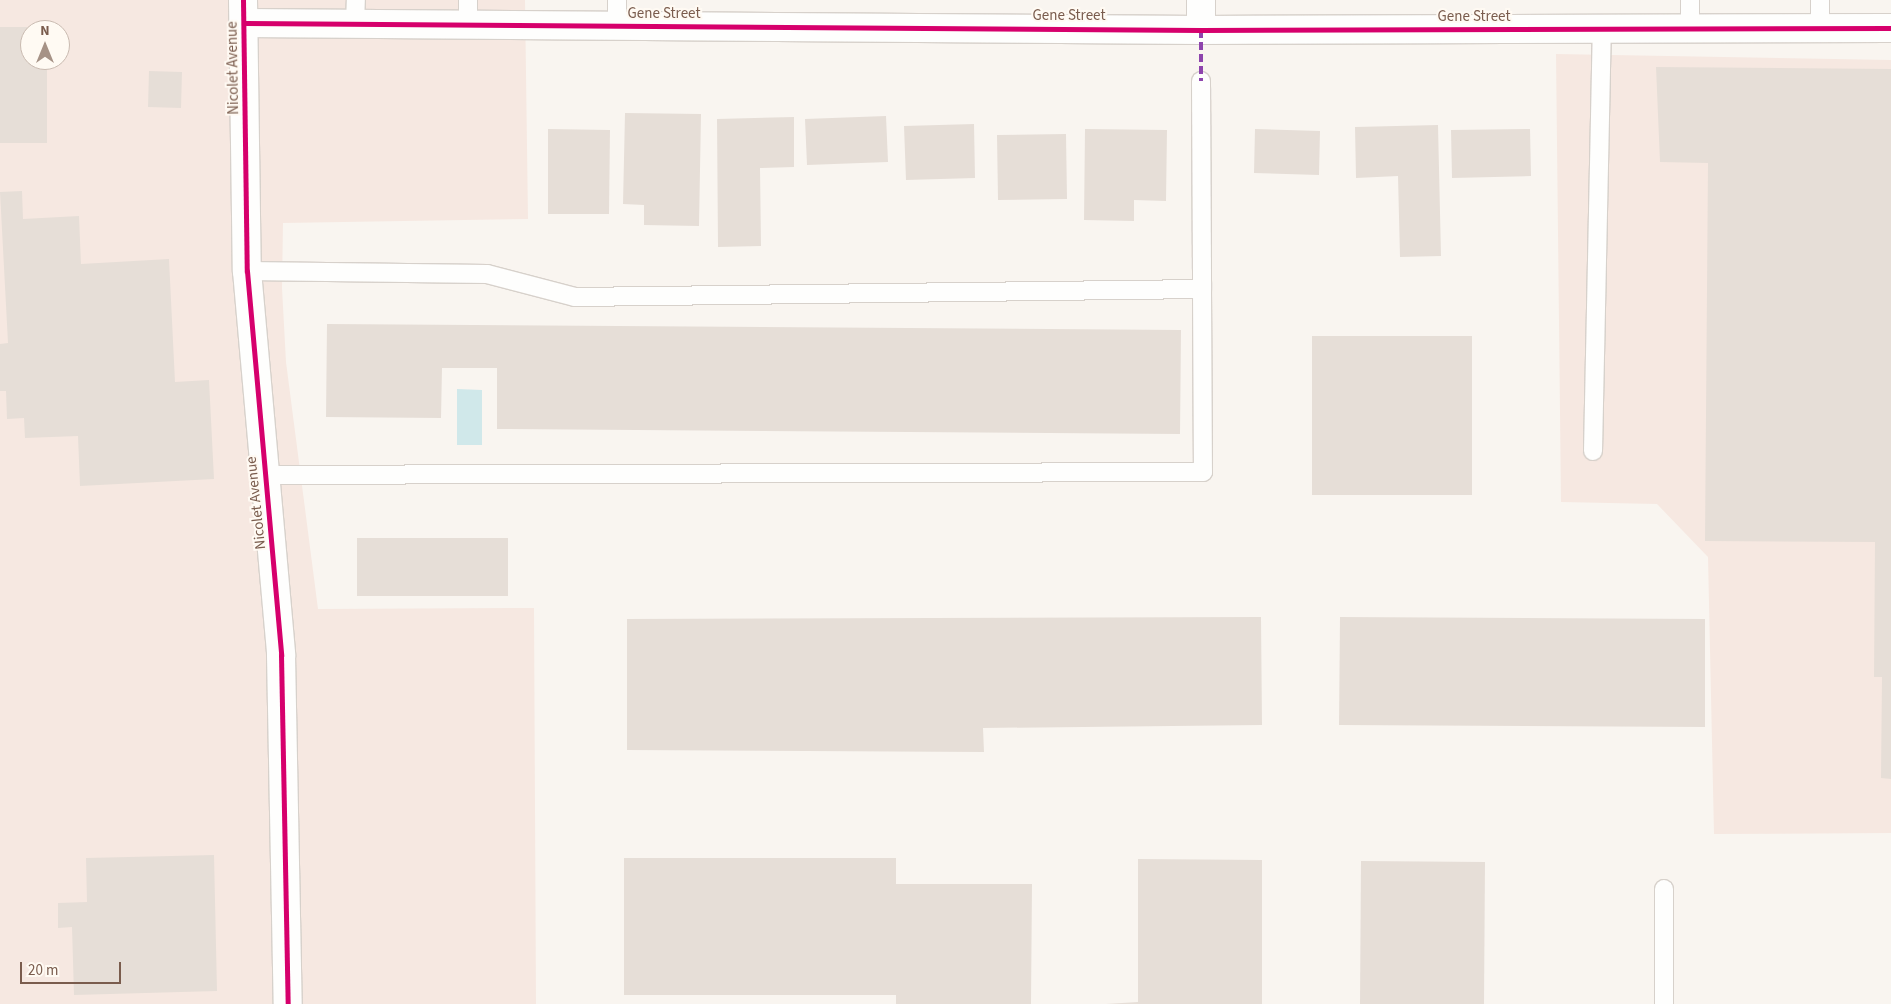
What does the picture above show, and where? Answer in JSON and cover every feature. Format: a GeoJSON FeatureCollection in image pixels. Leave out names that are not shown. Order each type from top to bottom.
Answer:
{"type":"FeatureCollection","features":[{"type":"Feature","properties":{"kind":"street"},"geometry":{"type":"LineString","coordinates":[[1201,0],[1201,30]]}},
{"type":"Feature","properties":{"kind":"street","name":"Gene Street"},"geometry":{"type":"LineString","coordinates":[[245,12],[617,13],[1201,30],[1891,28]]}},
{"type":"Feature","properties":{"kind":"street","name":"Nicolet Avenue"},"geometry":{"type":"LineString","coordinates":[[245,12],[247,271],[281,655],[288,1004]]}},
{"type":"Feature","properties":{"kind":"lane"},"geometry":{"type":"LineString","coordinates":[[1690,0],[1690,29]]}},
{"type":"Feature","properties":{"kind":"lane"},"geometry":{"type":"LineString","coordinates":[[1820,0],[1820,28]]}},
{"type":"Feature","properties":{"kind":"lane"},"geometry":{"type":"LineString","coordinates":[[1593,451],[1602,29]]}},
{"type":"Feature","properties":{"kind":"lane"},"geometry":{"type":"LineString","coordinates":[[266,475],[1203,472],[1201,81]]}},
{"type":"Feature","properties":{"kind":"lane"},"geometry":{"type":"LineString","coordinates":[[247,271],[487,274],[575,297],[1202,289]]}},
{"type":"Feature","properties":{"kind":"lane"},"geometry":{"type":"LineString","coordinates":[[1664,889],[1664,1004]]}},
{"type":"Feature","properties":{"kind":"shaded area"},"geometry":{"type":"Polygon","coordinates":[[[0,0],[525,0],[528,219],[283,223],[282,288],[286,362],[318,609],[534,608],[536,1004],[0,1004],[0,0]]]}},
{"type":"Feature","properties":{"kind":"shaded area"},"geometry":{"type":"Polygon","coordinates":[[[1556,54],[1891,60],[1891,833],[1714,834],[1708,557],[1657,504],[1561,502],[1556,54]]]}},
{"type":"Feature","properties":{"kind":"water"},"geometry":{"type":"Polygon","coordinates":[[[457,389],[482,390],[482,445],[457,445],[457,389]]]}},
{"type":"Feature","properties":{"kind":"building"},"geometry":{"type":"Polygon","coordinates":[[[0,27],[20,27],[20,70],[47,70],[47,143],[0,143],[0,27]]]}},
{"type":"Feature","properties":{"kind":"building"},"geometry":{"type":"Polygon","coordinates":[[[1656,67],[1891,69],[1891,779],[1881,778],[1882,677],[1874,677],[1875,542],[1705,541],[1708,163],[1660,162],[1656,67]]]}},
{"type":"Feature","properties":{"kind":"building"},"geometry":{"type":"Polygon","coordinates":[[[149,71],[182,72],[181,108],[148,107],[149,71]]]}},
{"type":"Feature","properties":{"kind":"building"},"geometry":{"type":"Polygon","coordinates":[[[625,113],[701,114],[699,226],[644,225],[644,205],[623,204],[625,113]]]}},
{"type":"Feature","properties":{"kind":"building"},"geometry":{"type":"Polygon","coordinates":[[[886,116],[888,162],[807,165],[805,119],[886,116]]]}},
{"type":"Feature","properties":{"kind":"building"},"geometry":{"type":"Polygon","coordinates":[[[794,117],[794,167],[760,168],[761,246],[718,247],[717,119],[794,117]]]}},
{"type":"Feature","properties":{"kind":"building"},"geometry":{"type":"Polygon","coordinates":[[[974,124],[975,178],[906,180],[904,126],[974,124]]]}},
{"type":"Feature","properties":{"kind":"building"},"geometry":{"type":"Polygon","coordinates":[[[1438,125],[1441,256],[1400,257],[1398,176],[1356,178],[1355,127],[1438,125]]]}},
{"type":"Feature","properties":{"kind":"building"},"geometry":{"type":"Polygon","coordinates":[[[548,129],[610,130],[609,214],[548,214],[548,129]]]}},
{"type":"Feature","properties":{"kind":"building"},"geometry":{"type":"Polygon","coordinates":[[[1085,129],[1167,130],[1166,201],[1134,200],[1134,221],[1084,220],[1085,129]]]}},
{"type":"Feature","properties":{"kind":"building"},"geometry":{"type":"Polygon","coordinates":[[[1255,129],[1320,131],[1319,175],[1254,173],[1255,129]]]}},
{"type":"Feature","properties":{"kind":"building"},"geometry":{"type":"Polygon","coordinates":[[[1530,129],[1531,176],[1452,178],[1451,130],[1530,129]]]}},
{"type":"Feature","properties":{"kind":"building"},"geometry":{"type":"Polygon","coordinates":[[[1066,134],[1067,199],[998,200],[997,135],[1066,134]]]}},
{"type":"Feature","properties":{"kind":"building"},"geometry":{"type":"Polygon","coordinates":[[[22,191],[23,219],[79,216],[81,264],[169,259],[175,382],[209,380],[214,479],[80,486],[78,436],[25,438],[24,418],[7,419],[6,391],[0,391],[0,344],[8,343],[0,192],[22,191]]]}},
{"type":"Feature","properties":{"kind":"building"},"geometry":{"type":"Polygon","coordinates":[[[327,324],[1181,330],[1180,434],[497,429],[497,368],[442,368],[441,418],[326,417],[327,324]]]}},
{"type":"Feature","properties":{"kind":"building"},"geometry":{"type":"Polygon","coordinates":[[[1312,336],[1472,336],[1472,495],[1312,495],[1312,336]]]}},
{"type":"Feature","properties":{"kind":"building"},"geometry":{"type":"Polygon","coordinates":[[[357,538],[508,538],[508,596],[357,596],[357,538]]]}},
{"type":"Feature","properties":{"kind":"building"},"geometry":{"type":"Polygon","coordinates":[[[1261,617],[1262,725],[983,728],[984,752],[627,750],[627,619],[1261,617]]]}},
{"type":"Feature","properties":{"kind":"building"},"geometry":{"type":"Polygon","coordinates":[[[1340,617],[1705,619],[1705,727],[1339,725],[1340,617]]]}},
{"type":"Feature","properties":{"kind":"building"},"geometry":{"type":"Polygon","coordinates":[[[214,855],[217,991],[74,995],[72,927],[58,928],[58,903],[87,902],[86,858],[214,855]]]}},
{"type":"Feature","properties":{"kind":"building"},"geometry":{"type":"Polygon","coordinates":[[[624,858],[896,858],[896,884],[1032,884],[1031,1004],[896,1004],[896,995],[624,995],[624,858]]]}},
{"type":"Feature","properties":{"kind":"building"},"geometry":{"type":"Polygon","coordinates":[[[1138,859],[1262,860],[1262,1004],[1106,1004],[1138,1002],[1138,859]]]}},
{"type":"Feature","properties":{"kind":"building"},"geometry":{"type":"Polygon","coordinates":[[[1361,861],[1485,862],[1484,1004],[1360,1004],[1361,861]]]}},
{"type":"Feature","properties":{"kind":"marked path"},"geometry":{"type":"LineString","coordinates":[[1201,30],[1201,81]]}},
{"type":"Feature","properties":{"kind":"cycle path"},"geometry":{"type":"LineString","coordinates":[[243,0],[247,271],[281,655],[288,1004]]}},
{"type":"Feature","properties":{"kind":"cycle path"},"geometry":{"type":"LineString","coordinates":[[246,23],[1201,30],[1891,28]]}}]}
